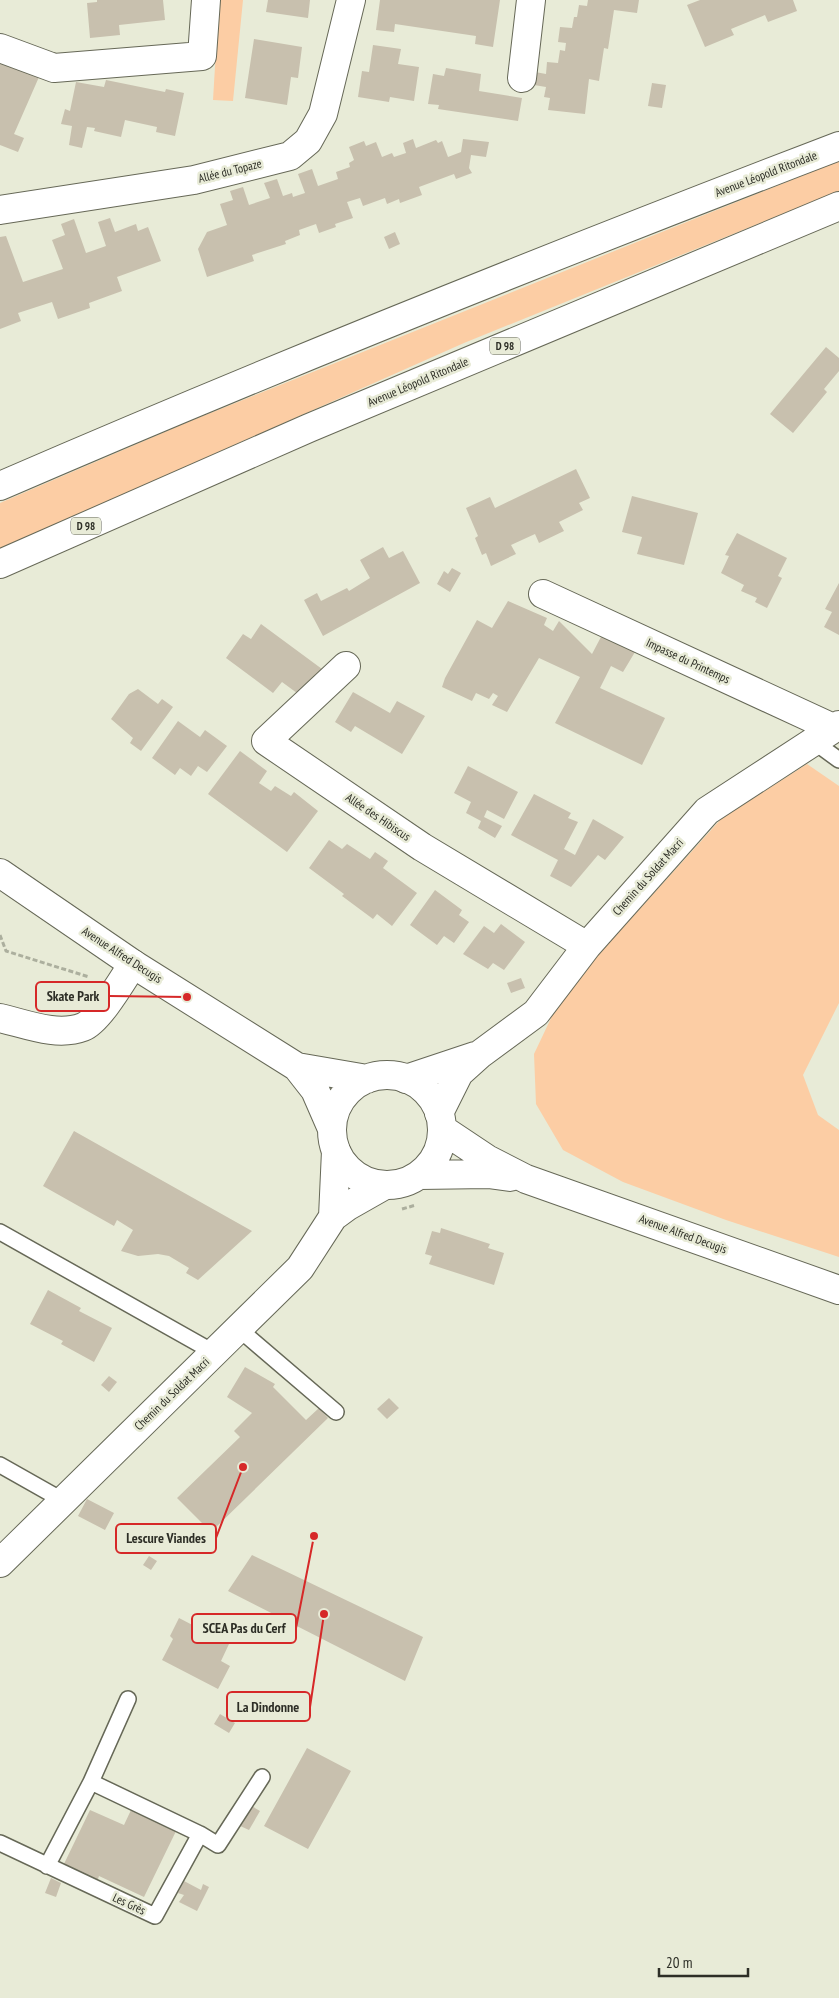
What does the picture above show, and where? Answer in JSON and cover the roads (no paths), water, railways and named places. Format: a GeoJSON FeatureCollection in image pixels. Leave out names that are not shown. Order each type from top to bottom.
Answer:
{"type":"FeatureCollection","features":[{"type":"Feature","properties":{"kind":"main road"},"geometry":{"type":"LineString","coordinates":[[0,48],[54,68],[202,56],[206,0]]}},
{"type":"Feature","properties":{"kind":"main road","name":"Allée du Topaze"},"geometry":{"type":"LineString","coordinates":[[0,210],[194,180],[290,156],[308,141],[323,114],[351,0]]}},
{"type":"Feature","properties":{"kind":"main road"},"geometry":{"type":"LineString","coordinates":[[522,78],[531,0]]}},
{"type":"Feature","properties":{"kind":"main road","name":"Avenue Léopold Ritondale"},"geometry":{"type":"LineString","coordinates":[[0,486],[344,342],[839,146]]}},
{"type":"Feature","properties":{"kind":"main road","name":"Avenue Léopold Ritondale"},"geometry":{"type":"LineString","coordinates":[[0,564],[309,428],[839,206]]}},
{"type":"Feature","properties":{"kind":"main road","name":"Impasse du Printemps"},"geometry":{"type":"LineString","coordinates":[[543,594],[828,731]]}},
{"type":"Feature","properties":{"kind":"main road","name":"Allée des Hibiscus"},"geometry":{"type":"LineString","coordinates":[[346,666],[266,741],[422,846],[587,946]]}},
{"type":"Feature","properties":{"kind":"main road","name":"Chemin du Soldat Macri"},"geometry":{"type":"LineString","coordinates":[[440,1121],[459,1074],[479,1055],[536,1013],[587,946],[707,811],[828,731]]}},
{"type":"Feature","properties":{"kind":"main road","name":"Avenue Alfred Decugis"},"geometry":{"type":"LineString","coordinates":[[0,873],[133,964],[298,1067],[315,1090],[334,1140]]}},
{"type":"Feature","properties":{"kind":"main road"},"geometry":{"type":"LineString","coordinates":[[0,1018],[55,1031],[84,1027],[94,1018],[133,964]]}},
{"type":"Feature","properties":{"kind":"main road","name":"Chemin du Soldat Macri"},"geometry":{"type":"LineString","coordinates":[[406,1079],[479,1055]]}},
{"type":"Feature","properties":{"kind":"main road","name":"Avenue Alfred Decugis"},"geometry":{"type":"LineString","coordinates":[[298,1067],[367,1079]]}},
{"type":"Feature","properties":{"kind":"main road"},"geometry":{"type":"LineString","coordinates":[[387,1076],[406,1079],[426,1092],[440,1121],[441,1142],[436,1154],[419,1175],[403,1183],[385,1185],[370,1183],[355,1175],[344,1164],[334,1140],[334,1116],[342,1099],[356,1085],[367,1079],[387,1076]]}},
{"type":"Feature","properties":{"kind":"main road","name":"Avenue Alfred Decugis"},"geometry":{"type":"LineString","coordinates":[[440,1121],[487,1160],[526,1179],[839,1290]]}},
{"type":"Feature","properties":{"kind":"main road","name":"Chemin du Soldat Macri"},"geometry":{"type":"LineString","coordinates":[[333,1218],[334,1140]]}},
{"type":"Feature","properties":{"kind":"main road","name":"Avenue Alfred Decugis"},"geometry":{"type":"LineString","coordinates":[[419,1175],[488,1174],[526,1179]]}},
{"type":"Feature","properties":{"kind":"main road","name":"Chemin du Soldat Macri"},"geometry":{"type":"LineString","coordinates":[[0,1562],[62,1500],[157,1418],[215,1353],[300,1268],[318,1244],[333,1218],[348,1206],[385,1185]]}},
{"type":"Feature","properties":{"kind":"lane"},"geometry":{"type":"LineString","coordinates":[[828,731],[839,760]]}},
{"type":"Feature","properties":{"kind":"lane"},"geometry":{"type":"LineString","coordinates":[[0,1232],[215,1353]]}},
{"type":"Feature","properties":{"kind":"lane"},"geometry":{"type":"LineString","coordinates":[[240,1329],[336,1412]]}},
{"type":"Feature","properties":{"kind":"lane"},"geometry":{"type":"LineString","coordinates":[[0,1466],[62,1500]]}},
{"type":"Feature","properties":{"kind":"lane"},"geometry":{"type":"LineString","coordinates":[[47,1866],[91,1782],[128,1699]]}},
{"type":"Feature","properties":{"kind":"lane"},"geometry":{"type":"LineString","coordinates":[[91,1782],[200,1834],[218,1845],[262,1777]]}},
{"type":"Feature","properties":{"kind":"lane","name":"Les Grès"},"geometry":{"type":"LineString","coordinates":[[0,1843],[154,1916],[200,1834]]}},
{"type":"Feature","properties":{"kind":"place","name":"Skate Park"},"geometry":{"type":"Point","coordinates":[187,997]}},
{"type":"Feature","properties":{"kind":"place","name":"Lescure Viandes"},"geometry":{"type":"Point","coordinates":[243,1467]}},
{"type":"Feature","properties":{"kind":"place","name":"SCEA Pas du Cerf"},"geometry":{"type":"Point","coordinates":[314,1536]}},
{"type":"Feature","properties":{"kind":"place","name":"La Dindonne"},"geometry":{"type":"Point","coordinates":[324,1614]}}]}
